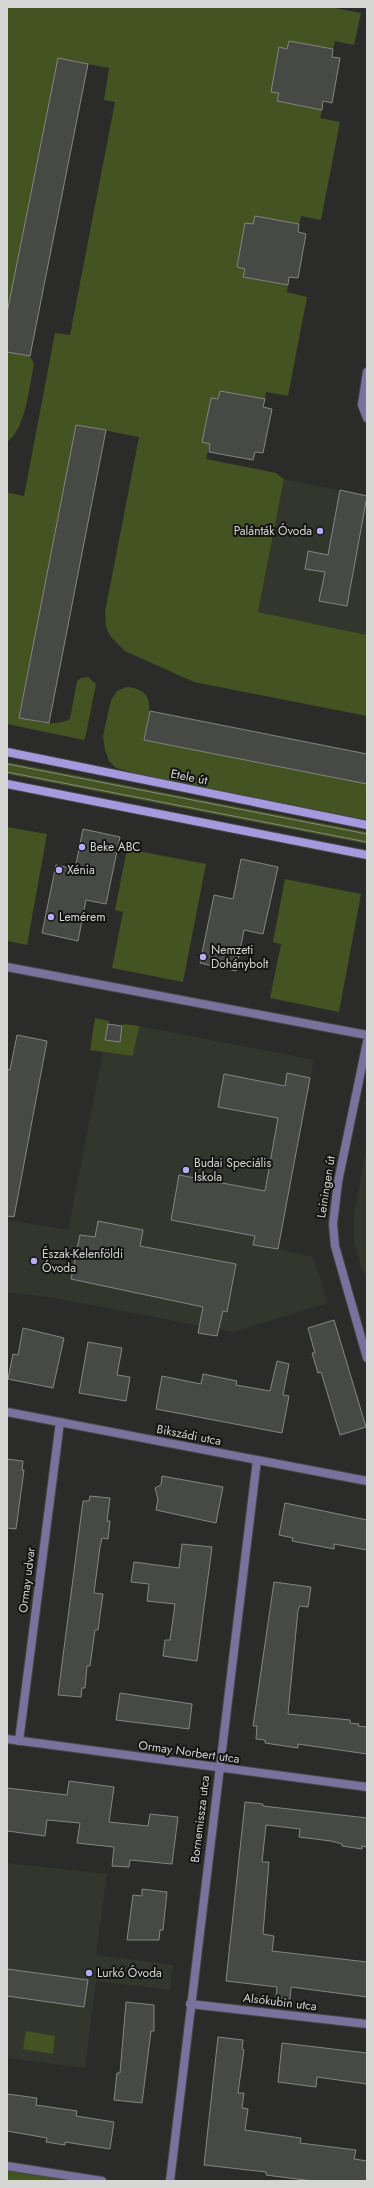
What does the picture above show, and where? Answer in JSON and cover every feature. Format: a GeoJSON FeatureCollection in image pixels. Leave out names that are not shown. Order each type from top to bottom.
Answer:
{"type":"FeatureCollection","features":[{"type":"Feature","properties":{"kind":"main road","name":"Etele út"},"geometry":{"type":"LineString","coordinates":[[7,752],[367,825]]}},
{"type":"Feature","properties":{"kind":"main road"},"geometry":{"type":"LineString","coordinates":[[7,784],[367,855]]}},
{"type":"Feature","properties":{"kind":"street"},"geometry":{"type":"LineString","coordinates":[[367,372],[362,405],[367,418]]}},
{"type":"Feature","properties":{"kind":"street"},"geometry":{"type":"LineString","coordinates":[[7,967],[367,1035]]}},
{"type":"Feature","properties":{"kind":"street","name":"Leiningen út"},"geometry":{"type":"LineString","coordinates":[[367,1042],[338,1182],[332,1224],[335,1246],[367,1358]]}},
{"type":"Feature","properties":{"kind":"street","name":"Bikszádi utca"},"geometry":{"type":"LineString","coordinates":[[7,1412],[367,1481]]}},
{"type":"Feature","properties":{"kind":"street","name":"Ormay udvar"},"geometry":{"type":"LineString","coordinates":[[18,1741],[60,1422]]}},
{"type":"Feature","properties":{"kind":"street","name":"Bornemissza utca"},"geometry":{"type":"LineString","coordinates":[[170,2181],[218,1768],[256,1460]]}},
{"type":"Feature","properties":{"kind":"street","name":"Ormay Norbert utca"},"geometry":{"type":"LineString","coordinates":[[7,1739],[367,1787]]}},
{"type":"Feature","properties":{"kind":"street","name":"Alsókubin utca"},"geometry":{"type":"LineString","coordinates":[[190,2004],[367,2024]]}},
{"type":"Feature","properties":{"kind":"street"},"geometry":{"type":"LineString","coordinates":[[7,2166],[102,2181]]}},
{"type":"Feature","properties":{"kind":"shaded area","name":"Palánták Óvoda"},"geometry":{"type":"Polygon","coordinates":[[[284,479],[367,496],[367,635],[258,612],[284,479]]]}},
{"type":"Feature","properties":{"kind":"shaded area","name":"Budai Speciális Iskola"},"geometry":{"type":"Polygon","coordinates":[[[139,1026],[314,1060],[278,1249],[313,1257],[328,1303],[233,1332],[55,1298],[7,1292],[7,1220],[68,1230],[103,1052],[133,1056],[139,1026]]]}},
{"type":"Feature","properties":{"kind":"shaded area"},"geometry":{"type":"Polygon","coordinates":[[[367,1147],[367,1277],[361,1267],[354,1242],[354,1213],[367,1147]]]}},
{"type":"Feature","properties":{"kind":"shaded area","name":"Lurkó Óvoda"},"geometry":{"type":"Polygon","coordinates":[[[7,1863],[107,1874],[96,1955],[173,1965],[170,1990],[96,1981],[85,2068],[7,2058],[7,1863]]]}},
{"type":"Feature","properties":{"kind":"green space"},"geometry":{"type":"Polygon","coordinates":[[[7,7],[329,7],[361,13],[354,45],[335,41],[333,49],[289,41],[287,49],[279,47],[271,92],[279,93],[277,101],[322,110],[320,118],[340,122],[321,220],[301,216],[299,224],[255,216],[253,224],[245,223],[237,267],[245,269],[243,277],[288,285],[287,292],[307,297],[288,396],[266,392],[265,399],[211,398],[202,442],[210,444],[206,459],[276,473],[284,479],[258,612],[367,635],[367,716],[194,682],[125,651],[111,637],[106,627],[105,612],[139,437],[77,425],[19,717],[44,723],[58,723],[70,719],[77,681],[81,678],[88,677],[96,684],[86,734],[84,740],[7,724],[7,488],[9,493],[24,496],[55,333],[70,335],[115,102],[104,100],[109,68],[88,64],[30,356],[34,364],[26,406],[19,427],[7,442],[7,7]]]}},
{"type":"Feature","properties":{"kind":"green space"},"geometry":{"type":"Polygon","coordinates":[[[127,687],[138,689],[144,693],[148,699],[149,714],[144,740],[367,784],[367,820],[160,780],[116,768],[109,761],[105,750],[103,736],[111,700],[117,691],[127,687]]]}},
{"type":"Feature","properties":{"kind":"green space"},"geometry":{"type":"Polygon","coordinates":[[[7,762],[367,832],[367,844],[7,774],[7,762]]]}},
{"type":"Feature","properties":{"kind":"green space"},"geometry":{"type":"Polygon","coordinates":[[[7,827],[47,834],[27,945],[7,941],[7,827]]]}},
{"type":"Feature","properties":{"kind":"green space"},"geometry":{"type":"Polygon","coordinates":[[[127,849],[206,864],[183,982],[112,968],[123,912],[115,910],[127,849]]]}},
{"type":"Feature","properties":{"kind":"green space"},"geometry":{"type":"Polygon","coordinates":[[[285,879],[361,894],[339,1012],[270,998],[281,944],[273,942],[285,879]]]}},
{"type":"Feature","properties":{"kind":"green space"},"geometry":{"type":"Polygon","coordinates":[[[95,1018],[109,1021],[108,1024],[139,1026],[133,1056],[90,1050],[95,1018]]]}},
{"type":"Feature","properties":{"kind":"green space"},"geometry":{"type":"Polygon","coordinates":[[[26,2031],[55,2036],[53,2054],[23,2049],[26,2031]]]}},
{"type":"Feature","properties":{"kind":"green space"},"geometry":{"type":"Polygon","coordinates":[[[7,2166],[102,2181],[7,2181],[7,2166]]]}},
{"type":"Feature","properties":{"kind":"building"},"geometry":{"type":"Polygon","coordinates":[[[289,41],[333,49],[332,57],[340,58],[332,103],[323,101],[322,110],[277,101],[279,93],[271,92],[279,47],[287,49],[289,41]]]}},
{"type":"Feature","properties":{"kind":"building"},"geometry":{"type":"Polygon","coordinates":[[[58,58],[88,64],[30,356],[7,352],[7,313],[58,58]]]}},
{"type":"Feature","properties":{"kind":"building"},"geometry":{"type":"Polygon","coordinates":[[[255,216],[299,224],[298,232],[306,234],[298,278],[289,277],[288,285],[243,277],[245,269],[237,267],[245,223],[253,224],[255,216]]]}},
{"type":"Feature","properties":{"kind":"building"},"geometry":{"type":"Polygon","coordinates":[[[220,391],[265,399],[263,407],[272,409],[263,453],[255,452],[253,460],[209,452],[210,444],[202,442],[211,398],[218,399],[220,391]]]}},
{"type":"Feature","properties":{"kind":"building"},"geometry":{"type":"Polygon","coordinates":[[[76,425],[106,430],[49,723],[19,718],[76,425]]]}},
{"type":"Feature","properties":{"kind":"building"},"geometry":{"type":"Polygon","coordinates":[[[340,490],[367,496],[347,606],[319,601],[325,572],[305,569],[308,551],[328,555],[340,490]]]}},
{"type":"Feature","properties":{"kind":"building"},"geometry":{"type":"Polygon","coordinates":[[[150,711],[367,754],[367,784],[144,740],[150,711]]]}},
{"type":"Feature","properties":{"kind":"building"},"geometry":{"type":"Polygon","coordinates":[[[83,829],[120,837],[106,904],[86,900],[78,941],[42,933],[56,865],[75,869],[83,829]]]}},
{"type":"Feature","properties":{"kind":"building"},"geometry":{"type":"Polygon","coordinates":[[[241,859],[278,867],[263,934],[244,930],[236,971],[200,963],[214,895],[233,899],[241,859]]]}},
{"type":"Feature","properties":{"kind":"building"},"geometry":{"type":"Polygon","coordinates":[[[108,1024],[122,1026],[120,1042],[105,1040],[108,1024]]]}},
{"type":"Feature","properties":{"kind":"building"},"geometry":{"type":"Polygon","coordinates":[[[17,1035],[47,1041],[14,1217],[7,1216],[7,1069],[10,1070],[17,1035]]]}},
{"type":"Feature","properties":{"kind":"building"},"geometry":{"type":"Polygon","coordinates":[[[287,1073],[310,1078],[278,1249],[253,1245],[255,1236],[171,1220],[179,1175],[265,1191],[278,1118],[218,1107],[224,1074],[285,1086],[287,1073]]]}},
{"type":"Feature","properties":{"kind":"building"},"geometry":{"type":"Polygon","coordinates":[[[98,1221],[143,1230],[140,1246],[236,1264],[227,1312],[223,1311],[217,1336],[198,1333],[203,1307],[71,1279],[80,1235],[95,1237],[98,1221]]]}},
{"type":"Feature","properties":{"kind":"building"},"geometry":{"type":"Polygon","coordinates":[[[334,1320],[366,1427],[340,1435],[321,1372],[318,1373],[312,1353],[315,1353],[308,1328],[334,1320]]]}},
{"type":"Feature","properties":{"kind":"building"},"geometry":{"type":"Polygon","coordinates":[[[23,1328],[64,1338],[53,1388],[8,1379],[13,1354],[18,1355],[23,1328]]]}},
{"type":"Feature","properties":{"kind":"building"},"geometry":{"type":"Polygon","coordinates":[[[88,1342],[122,1348],[117,1375],[130,1377],[126,1401],[79,1393],[88,1342]]]}},
{"type":"Feature","properties":{"kind":"building"},"geometry":{"type":"Polygon","coordinates":[[[277,1361],[289,1364],[283,1395],[289,1396],[282,1433],[156,1409],[162,1376],[201,1384],[203,1374],[237,1381],[236,1385],[270,1391],[277,1361]]]}},
{"type":"Feature","properties":{"kind":"building"},"geometry":{"type":"Polygon","coordinates":[[[7,1459],[23,1461],[22,1470],[24,1470],[16,1529],[7,1528],[7,1459]]]}},
{"type":"Feature","properties":{"kind":"building"},"geometry":{"type":"Polygon","coordinates":[[[162,1476],[223,1487],[216,1523],[156,1510],[158,1499],[155,1488],[161,1485],[162,1476]]]}},
{"type":"Feature","properties":{"kind":"building"},"geometry":{"type":"Polygon","coordinates":[[[90,1496],[110,1498],[107,1521],[110,1521],[108,1539],[102,1538],[94,1593],[103,1594],[98,1630],[95,1630],[90,1666],[87,1666],[85,1688],[82,1688],[81,1697],[58,1695],[83,1501],[89,1501],[90,1496]]]}},
{"type":"Feature","properties":{"kind":"building"},"geometry":{"type":"Polygon","coordinates":[[[285,1503],[367,1520],[367,1550],[334,1544],[334,1549],[292,1541],[293,1538],[279,1535],[285,1503]]]}},
{"type":"Feature","properties":{"kind":"building"},"geometry":{"type":"Polygon","coordinates":[[[182,1544],[212,1547],[197,1661],[163,1656],[165,1640],[170,1640],[175,1604],[147,1601],[149,1584],[131,1582],[134,1562],[179,1568],[182,1544]]]}},
{"type":"Feature","properties":{"kind":"building"},"geometry":{"type":"Polygon","coordinates":[[[274,1582],[311,1587],[308,1607],[300,1606],[298,1610],[288,1714],[350,1720],[350,1723],[367,1727],[367,1754],[298,1744],[298,1748],[265,1743],[265,1740],[256,1739],[257,1726],[253,1726],[274,1582]]]}},
{"type":"Feature","properties":{"kind":"building"},"geometry":{"type":"Polygon","coordinates":[[[120,1693],[192,1704],[189,1729],[116,1720],[120,1693]]]}},
{"type":"Feature","properties":{"kind":"building"},"geometry":{"type":"Polygon","coordinates":[[[69,1781],[114,1787],[109,1822],[148,1826],[150,1814],[178,1817],[172,1864],[130,1860],[129,1867],[112,1866],[114,1847],[77,1843],[80,1823],[47,1820],[45,1836],[7,1831],[7,1788],[67,1795],[69,1781]]]}},
{"type":"Feature","properties":{"kind":"building"},"geometry":{"type":"Polygon","coordinates":[[[245,1802],[263,1804],[263,1806],[367,1818],[367,1847],[362,1846],[362,1849],[342,1846],[342,1844],[331,1841],[299,1837],[300,1829],[266,1825],[262,1862],[269,1862],[263,1934],[274,1936],[272,1951],[367,1962],[367,1997],[291,1987],[290,2000],[276,1998],[277,1987],[226,1981],[245,1802]]]}},
{"type":"Feature","properties":{"kind":"building"},"geometry":{"type":"Polygon","coordinates":[[[142,1889],[167,1892],[163,1930],[160,1930],[159,1940],[127,1940],[133,1895],[142,1896],[142,1889]]]}},
{"type":"Feature","properties":{"kind":"building"},"geometry":{"type":"Polygon","coordinates":[[[7,1969],[88,1980],[84,2007],[7,1996],[7,1969]]]}},
{"type":"Feature","properties":{"kind":"building"},"geometry":{"type":"Polygon","coordinates":[[[126,2002],[154,2005],[154,2031],[151,2031],[142,2103],[114,2100],[117,2073],[120,2073],[126,2002]]]}},
{"type":"Feature","properties":{"kind":"building"},"geometry":{"type":"Polygon","coordinates":[[[218,2037],[243,2040],[242,2049],[244,2050],[238,2093],[244,2093],[242,2108],[248,2109],[245,2130],[301,2138],[300,2143],[356,2150],[354,2159],[367,2161],[367,2181],[313,2181],[266,2175],[266,2172],[204,2165],[218,2037]]]}},
{"type":"Feature","properties":{"kind":"building"},"geometry":{"type":"Polygon","coordinates":[[[282,2043],[367,2053],[367,2084],[317,2077],[316,2087],[278,2082],[282,2043]]]}},
{"type":"Feature","properties":{"kind":"building"},"geometry":{"type":"Polygon","coordinates":[[[7,2094],[37,2098],[36,2105],[77,2111],[76,2116],[114,2122],[110,2149],[65,2142],[65,2145],[46,2142],[47,2138],[7,2131],[7,2094]]]}},
{"type":"Feature","properties":{"kind":"tram line"},"geometry":{"type":"LineString","coordinates":[[7,764],[367,834]]}},
{"type":"Feature","properties":{"kind":"tram line"},"geometry":{"type":"LineString","coordinates":[[7,772],[367,842]]}},
{"type":"Feature","properties":{"kind":"place","name":"Palánták Óvoda"},"geometry":{"type":"Point","coordinates":[320,531]}},
{"type":"Feature","properties":{"kind":"place","name":"Beke ABC"},"geometry":{"type":"Point","coordinates":[82,847]}},
{"type":"Feature","properties":{"kind":"place","name":"Xénia"},"geometry":{"type":"Point","coordinates":[59,870]}},
{"type":"Feature","properties":{"kind":"place","name":"Lemérem"},"geometry":{"type":"Point","coordinates":[51,917]}},
{"type":"Feature","properties":{"kind":"place","name":"Nemzeti Dohánybolt"},"geometry":{"type":"Point","coordinates":[203,957]}},
{"type":"Feature","properties":{"kind":"place","name":"Budai Speciális Iskola"},"geometry":{"type":"Point","coordinates":[186,1170]}},
{"type":"Feature","properties":{"kind":"place","name":"Észak-Kelenföldi Óvoda"},"geometry":{"type":"Point","coordinates":[34,1261]}},
{"type":"Feature","properties":{"kind":"place","name":"Lurkó Óvoda"},"geometry":{"type":"Point","coordinates":[89,1973]}}]}
